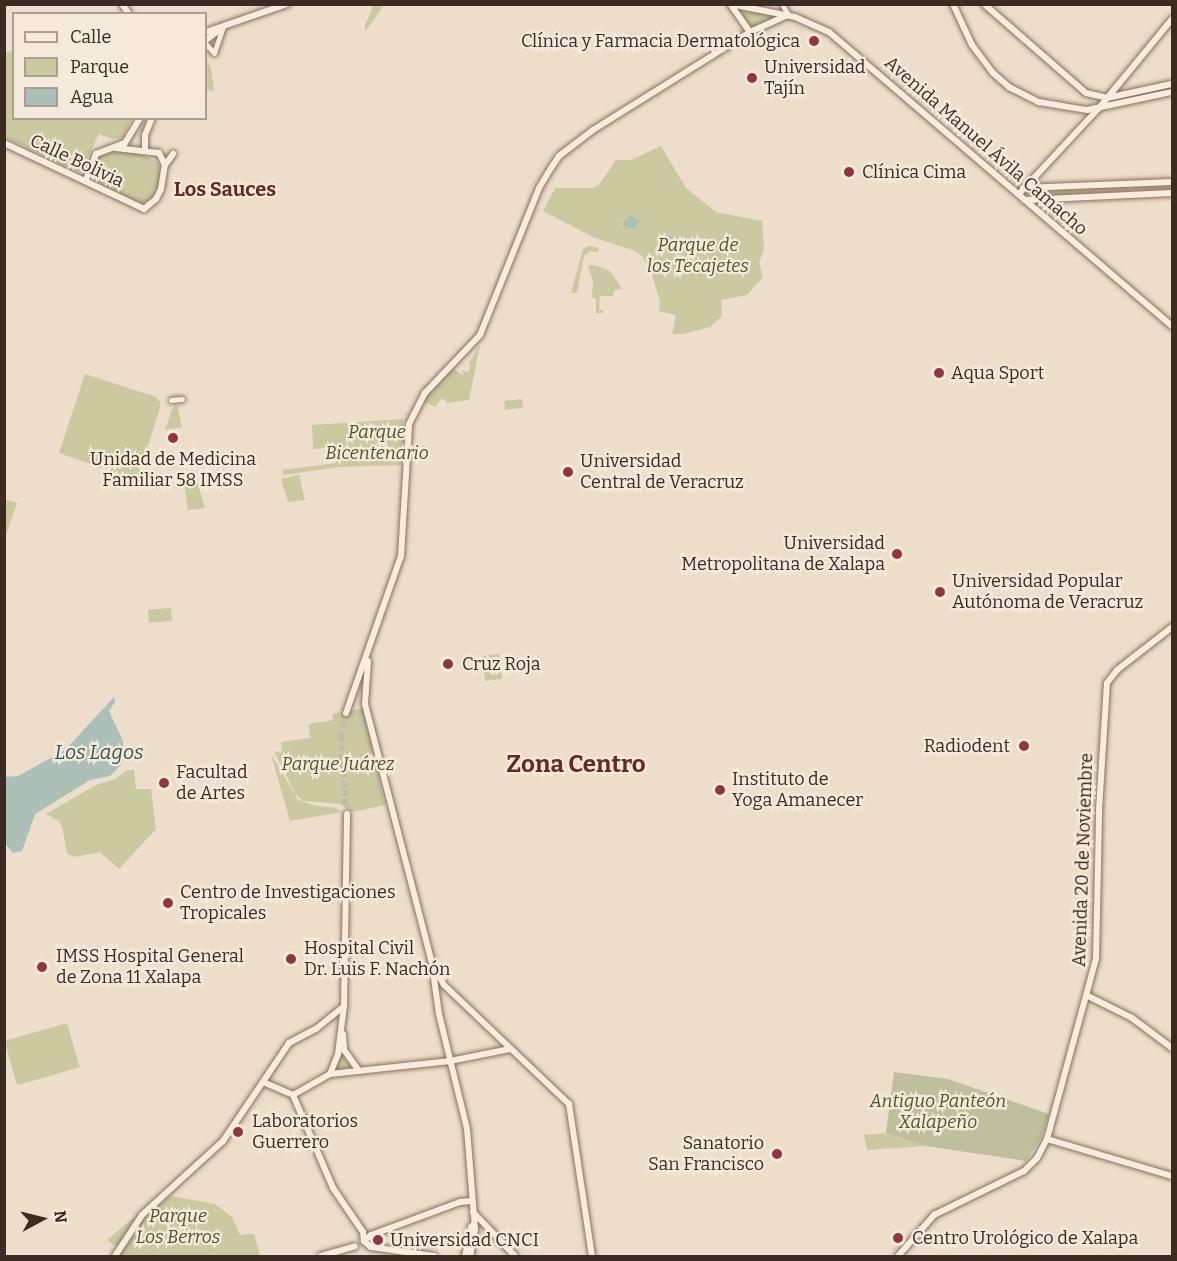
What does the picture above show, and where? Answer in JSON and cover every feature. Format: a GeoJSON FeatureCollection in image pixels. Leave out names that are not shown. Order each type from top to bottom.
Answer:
{"type":"FeatureCollection","features":[{"type":"Feature","properties":{"kind":"main road"},"geometry":{"type":"LineString","coordinates":[[207,32],[287,4]]}},
{"type":"Feature","properties":{"kind":"main road"},"geometry":{"type":"LineString","coordinates":[[730,4],[750,32]]}},
{"type":"Feature","properties":{"kind":"main road","name":"Avenida Manuel Ávila Camacho"},"geometry":{"type":"LineString","coordinates":[[730,4],[800,18],[829,32],[1173,326]]}},
{"type":"Feature","properties":{"kind":"main road"},"geometry":{"type":"LineString","coordinates":[[953,4],[972,45],[1002,83],[1024,95],[1053,106],[1087,110],[1173,93]]}},
{"type":"Feature","properties":{"kind":"main road"},"geometry":{"type":"LineString","coordinates":[[984,4],[1086,93],[1107,98],[1173,84]]}},
{"type":"Feature","properties":{"kind":"main road"},"geometry":{"type":"LineString","coordinates":[[740,18],[743,11],[750,7]]}},
{"type":"Feature","properties":{"kind":"main road"},"geometry":{"type":"LineString","coordinates":[[346,710],[369,651],[400,556],[409,424],[425,393],[480,335],[540,188],[551,168],[574,143],[750,32],[788,15]]}},
{"type":"Feature","properties":{"kind":"main road"},"geometry":{"type":"LineString","coordinates":[[1017,192],[1025,188],[1099,108],[1173,19]]}},
{"type":"Feature","properties":{"kind":"main road"},"geometry":{"type":"LineString","coordinates":[[207,41],[223,27]]}},
{"type":"Feature","properties":{"kind":"main road"},"geometry":{"type":"LineString","coordinates":[[86,180],[96,154],[115,148],[129,138],[139,120]]}},
{"type":"Feature","properties":{"kind":"main road"},"geometry":{"type":"LineString","coordinates":[[145,151],[145,135],[151,120]]}},
{"type":"Feature","properties":{"kind":"main road","name":"Calle Bolivia"},"geometry":{"type":"LineString","coordinates":[[4,143],[144,209],[156,199],[161,189],[165,165]]}},
{"type":"Feature","properties":{"kind":"main road"},"geometry":{"type":"LineString","coordinates":[[115,148],[159,153],[165,165],[173,154]]}},
{"type":"Feature","properties":{"kind":"main road"},"geometry":{"type":"LineString","coordinates":[[76,176],[90,170]]}},
{"type":"Feature","properties":{"kind":"main road"},"geometry":{"type":"LineString","coordinates":[[90,170],[93,184]]}},
{"type":"Feature","properties":{"kind":"main road"},"geometry":{"type":"LineString","coordinates":[[1025,188],[1173,182]]}},
{"type":"Feature","properties":{"kind":"main road"},"geometry":{"type":"LineString","coordinates":[[1041,199],[1039,193],[1042,187]]}},
{"type":"Feature","properties":{"kind":"main road"},"geometry":{"type":"LineString","coordinates":[[1025,200],[1173,193]]}},
{"type":"Feature","properties":{"kind":"main road","name":"Avenida 20 de Noviembre"},"geometry":{"type":"LineString","coordinates":[[898,1257],[934,1215],[1024,1171],[1037,1158],[1047,1139],[1088,996],[1096,959],[1099,810],[1107,683],[1117,670],[1173,627]]}},
{"type":"Feature","properties":{"kind":"main road"},"geometry":{"type":"LineString","coordinates":[[369,651],[365,704],[432,964],[450,1061],[466,1129],[474,1224],[470,1257]]}},
{"type":"Feature","properties":{"kind":"main road"},"geometry":{"type":"LineString","coordinates":[[330,1074],[338,1054],[344,1006],[346,811]]}},
{"type":"Feature","properties":{"kind":"main road"},"geometry":{"type":"LineString","coordinates":[[432,964],[444,985],[568,1104],[592,1257]]}},
{"type":"Feature","properties":{"kind":"main road"},"geometry":{"type":"LineString","coordinates":[[1088,996],[1132,1018],[1173,1048]]}},
{"type":"Feature","properties":{"kind":"main road"},"geometry":{"type":"LineString","coordinates":[[115,1257],[142,1215],[223,1141],[289,1043],[317,1028],[344,1006]]}},
{"type":"Feature","properties":{"kind":"main road"},"geometry":{"type":"LineString","coordinates":[[343,1022],[344,1050],[359,1071]]}},
{"type":"Feature","properties":{"kind":"main road"},"geometry":{"type":"LineString","coordinates":[[293,1095],[330,1074],[450,1061],[510,1049]]}},
{"type":"Feature","properties":{"kind":"main road"},"geometry":{"type":"LineString","coordinates":[[262,1082],[293,1095],[333,1188],[363,1232],[364,1241],[371,1247],[434,1257]]}},
{"type":"Feature","properties":{"kind":"main road"},"geometry":{"type":"LineString","coordinates":[[1047,1139],[1173,1176]]}},
{"type":"Feature","properties":{"kind":"main road"},"geometry":{"type":"LineString","coordinates":[[364,1241],[371,1235],[448,1206],[471,1201]]}},
{"type":"Feature","properties":{"kind":"main road"},"geometry":{"type":"LineString","coordinates":[[472,1212],[515,1257]]}},
{"type":"Feature","properties":{"kind":"main road"},"geometry":{"type":"LineString","coordinates":[[465,1257],[471,1227],[474,1224]]}},
{"type":"Feature","properties":{"kind":"main road"},"geometry":{"type":"LineString","coordinates":[[321,1257],[355,1246]]}},
{"type":"Feature","properties":{"kind":"street"},"geometry":{"type":"LineString","coordinates":[[775,4],[777,12]]}},
{"type":"Feature","properties":{"kind":"street"},"geometry":{"type":"LineString","coordinates":[[782,4],[788,15]]}},
{"type":"Feature","properties":{"kind":"street"},"geometry":{"type":"LineString","coordinates":[[207,43],[214,53],[223,27]]}},
{"type":"Feature","properties":{"kind":"street"},"geometry":{"type":"LineString","coordinates":[[171,400],[182,399]]}},
{"type":"Feature","properties":{"kind":"street"},"geometry":{"type":"LineString","coordinates":[[355,1246],[364,1241]]}},
{"type":"Feature","properties":{"kind":"green space"},"geometry":{"type":"Polygon","coordinates":[[[374,4],[384,5],[365,32],[365,25],[374,4]]]}},
{"type":"Feature","properties":{"kind":"green space"},"geometry":{"type":"Polygon","coordinates":[[[748,9],[777,17],[753,29],[743,16],[748,9]]]}},
{"type":"Feature","properties":{"kind":"green space"},"geometry":{"type":"Polygon","coordinates":[[[12,51],[12,120],[132,120],[123,137],[112,139],[99,134],[82,169],[78,172],[5,137],[5,52],[12,51]]]}},
{"type":"Feature","properties":{"kind":"green space"},"geometry":{"type":"Polygon","coordinates":[[[207,61],[211,68],[214,91],[207,90],[207,61]]]}},
{"type":"Feature","properties":{"kind":"green space","name":"Parque de los Tecajetes"},"geometry":{"type":"Polygon","coordinates":[[[661,146],[686,188],[716,212],[762,221],[764,249],[759,263],[763,277],[747,295],[721,300],[722,316],[710,327],[682,334],[672,334],[676,315],[659,311],[660,302],[650,268],[641,255],[633,250],[595,238],[543,211],[555,188],[593,188],[599,185],[616,160],[631,160],[661,146]]]}},
{"type":"Feature","properties":{"kind":"green space"},"geometry":{"type":"Polygon","coordinates":[[[109,152],[139,153],[157,162],[161,172],[160,186],[151,200],[139,204],[100,184],[94,174],[96,161],[99,156],[109,152]]]}},
{"type":"Feature","properties":{"kind":"green space"},"geometry":{"type":"Polygon","coordinates":[[[1133,183],[1172,183],[1172,190],[1133,190],[1133,183]]]}},
{"type":"Feature","properties":{"kind":"green space"},"geometry":{"type":"Polygon","coordinates":[[[1129,186],[1129,192],[1043,196],[1044,189],[1129,186]]]}},
{"type":"Feature","properties":{"kind":"green space"},"geometry":{"type":"Polygon","coordinates":[[[589,246],[599,248],[598,252],[590,251],[584,256],[577,293],[571,293],[583,249],[589,246]]]}},
{"type":"Feature","properties":{"kind":"green space"},"geometry":{"type":"Polygon","coordinates":[[[595,265],[610,271],[622,289],[614,290],[613,296],[600,296],[599,310],[603,310],[603,313],[596,313],[596,299],[592,297],[593,281],[588,266],[595,265]]]}},
{"type":"Feature","properties":{"kind":"green space"},"geometry":{"type":"Polygon","coordinates":[[[480,345],[469,400],[447,403],[442,398],[435,407],[420,400],[451,367],[464,376],[462,370],[468,372],[470,370],[469,363],[480,345]]]}},
{"type":"Feature","properties":{"kind":"green space"},"geometry":{"type":"Polygon","coordinates":[[[85,374],[156,397],[160,402],[137,480],[59,453],[85,374]]]}},
{"type":"Feature","properties":{"kind":"green space"},"geometry":{"type":"Polygon","coordinates":[[[522,399],[523,408],[505,410],[504,401],[522,399]]]}},
{"type":"Feature","properties":{"kind":"green space"},"geometry":{"type":"Polygon","coordinates":[[[177,405],[182,427],[165,430],[173,407],[177,405]]]}},
{"type":"Feature","properties":{"kind":"green space","name":"Parque Bicentenario"},"geometry":{"type":"Polygon","coordinates":[[[403,419],[403,465],[338,467],[284,475],[282,470],[336,463],[332,447],[313,449],[312,425],[403,419]]]}},
{"type":"Feature","properties":{"kind":"green space"},"geometry":{"type":"Polygon","coordinates":[[[299,475],[305,500],[288,502],[281,479],[299,475]]]}},
{"type":"Feature","properties":{"kind":"green space"},"geometry":{"type":"Polygon","coordinates":[[[197,481],[205,508],[188,510],[184,483],[197,481]]]}},
{"type":"Feature","properties":{"kind":"green space"},"geometry":{"type":"Polygon","coordinates":[[[5,499],[17,503],[5,538],[5,499]]]}},
{"type":"Feature","properties":{"kind":"green space"},"geometry":{"type":"Polygon","coordinates":[[[171,608],[172,621],[149,623],[148,610],[171,608]]]}},
{"type":"Feature","properties":{"kind":"green space"},"geometry":{"type":"Polygon","coordinates":[[[499,654],[502,679],[485,681],[482,656],[499,654]]]}},
{"type":"Feature","properties":{"kind":"green space","name":"Parque Juárez"},"geometry":{"type":"Polygon","coordinates":[[[363,708],[385,805],[352,812],[340,804],[303,801],[295,794],[274,751],[282,753],[281,742],[310,738],[309,724],[333,720],[332,714],[363,708]]]}},
{"type":"Feature","properties":{"kind":"green space"},"geometry":{"type":"Polygon","coordinates":[[[271,754],[298,800],[313,805],[336,808],[342,812],[290,821],[271,754]]]}},
{"type":"Feature","properties":{"kind":"green space"},"geometry":{"type":"Polygon","coordinates":[[[127,770],[134,770],[136,789],[151,789],[156,829],[119,869],[100,852],[74,857],[67,853],[59,821],[46,814],[96,785],[116,779],[127,770]]]}},
{"type":"Feature","properties":{"kind":"green space"},"geometry":{"type":"Polygon","coordinates":[[[67,1023],[80,1067],[17,1085],[5,1041],[67,1023]]]}},
{"type":"Feature","properties":{"kind":"green space"},"geometry":{"type":"Polygon","coordinates":[[[341,1049],[346,1061],[354,1069],[334,1070],[341,1049]]]}},
{"type":"Feature","properties":{"kind":"green space","name":"Antiguo Panteón Xalapeño"},"geometry":{"type":"Polygon","coordinates":[[[894,1072],[948,1079],[1049,1114],[1040,1140],[1026,1161],[926,1146],[886,1133],[894,1072]]]}},
{"type":"Feature","properties":{"kind":"green space"},"geometry":{"type":"Polygon","coordinates":[[[886,1133],[926,1146],[867,1150],[864,1135],[886,1133]]]}},
{"type":"Feature","properties":{"kind":"green space","name":"Parque Los Berros"},"geometry":{"type":"Polygon","coordinates":[[[171,1196],[215,1204],[232,1217],[240,1235],[254,1234],[260,1256],[117,1256],[143,1217],[171,1196]]]}},
{"type":"Feature","properties":{"kind":"green space"},"geometry":{"type":"Polygon","coordinates":[[[138,1214],[117,1247],[107,1240],[138,1214]]]}},
{"type":"Feature","properties":{"kind":"water"},"geometry":{"type":"Polygon","coordinates":[[[630,215],[639,221],[636,228],[627,228],[622,224],[630,215]]]}},
{"type":"Feature","properties":{"kind":"water"},"geometry":{"type":"Polygon","coordinates":[[[669,235],[679,243],[683,254],[680,257],[676,257],[671,248],[662,243],[669,235]]]}},
{"type":"Feature","properties":{"kind":"water","name":"Los Lagos"},"geometry":{"type":"Polygon","coordinates":[[[114,697],[115,702],[109,711],[123,741],[124,758],[121,765],[110,776],[90,780],[35,814],[22,851],[13,853],[5,844],[5,777],[18,776],[65,750],[114,697]]]}},
{"type":"Feature","properties":{"kind":"tunnel"},"geometry":{"type":"LineString","coordinates":[[346,713],[341,736],[346,808]]}},
{"type":"Feature","properties":{"kind":"place","name":"Clínica y Farmacia Dermatológica"},"geometry":{"type":"Point","coordinates":[814,41]}},
{"type":"Feature","properties":{"kind":"place","name":"Universidad Tajín"},"geometry":{"type":"Point","coordinates":[752,78]}},
{"type":"Feature","properties":{"kind":"place","name":"Clínica Cima"},"geometry":{"type":"Point","coordinates":[849,172]}},
{"type":"Feature","properties":{"kind":"place","name":"Aqua Sport"},"geometry":{"type":"Point","coordinates":[939,373]}},
{"type":"Feature","properties":{"kind":"place","name":"Unidad de Medicina Familiar 58 IMSS"},"geometry":{"type":"Point","coordinates":[173,438]}},
{"type":"Feature","properties":{"kind":"place","name":"Universidad Central de Veracruz"},"geometry":{"type":"Point","coordinates":[568,472]}},
{"type":"Feature","properties":{"kind":"place","name":"Universidad Metropolitana de Xalapa"},"geometry":{"type":"Point","coordinates":[897,554]}},
{"type":"Feature","properties":{"kind":"place","name":"Universidad Popular Autónoma de Veracruz"},"geometry":{"type":"Point","coordinates":[940,592]}},
{"type":"Feature","properties":{"kind":"place","name":"Cruz Roja"},"geometry":{"type":"Point","coordinates":[448,664]}},
{"type":"Feature","properties":{"kind":"place","name":"Radiodent"},"geometry":{"type":"Point","coordinates":[1024,746]}},
{"type":"Feature","properties":{"kind":"place","name":"Facultad de Artes"},"geometry":{"type":"Point","coordinates":[164,783]}},
{"type":"Feature","properties":{"kind":"place","name":"Instituto de Yoga Amanecer"},"geometry":{"type":"Point","coordinates":[720,790]}},
{"type":"Feature","properties":{"kind":"place","name":"Centro de Investigaciones Tropicales"},"geometry":{"type":"Point","coordinates":[168,903]}},
{"type":"Feature","properties":{"kind":"place","name":"Hospital Civil Dr. Luis F. Nachón"},"geometry":{"type":"Point","coordinates":[291,959]}},
{"type":"Feature","properties":{"kind":"place","name":"IMSS Hospital General de Zona 11 Xalapa"},"geometry":{"type":"Point","coordinates":[42,967]}},
{"type":"Feature","properties":{"kind":"place","name":"Laboratorios Guerrero"},"geometry":{"type":"Point","coordinates":[238,1132]}},
{"type":"Feature","properties":{"kind":"place","name":"Sanatorio San Francisco"},"geometry":{"type":"Point","coordinates":[777,1154]}},
{"type":"Feature","properties":{"kind":"place","name":"Centro Urológico de Xalapa"},"geometry":{"type":"Point","coordinates":[898,1238]}},
{"type":"Feature","properties":{"kind":"place","name":"Universidad CNCI"},"geometry":{"type":"Point","coordinates":[378,1240]}},
{"type":"Feature","properties":{"kind":"district","name":"Los Sauces"},"geometry":{"type":"Point","coordinates":[225,189]}},
{"type":"Feature","properties":{"kind":"district","name":"Zona Centro"},"geometry":{"type":"Point","coordinates":[576,765]}}]}
